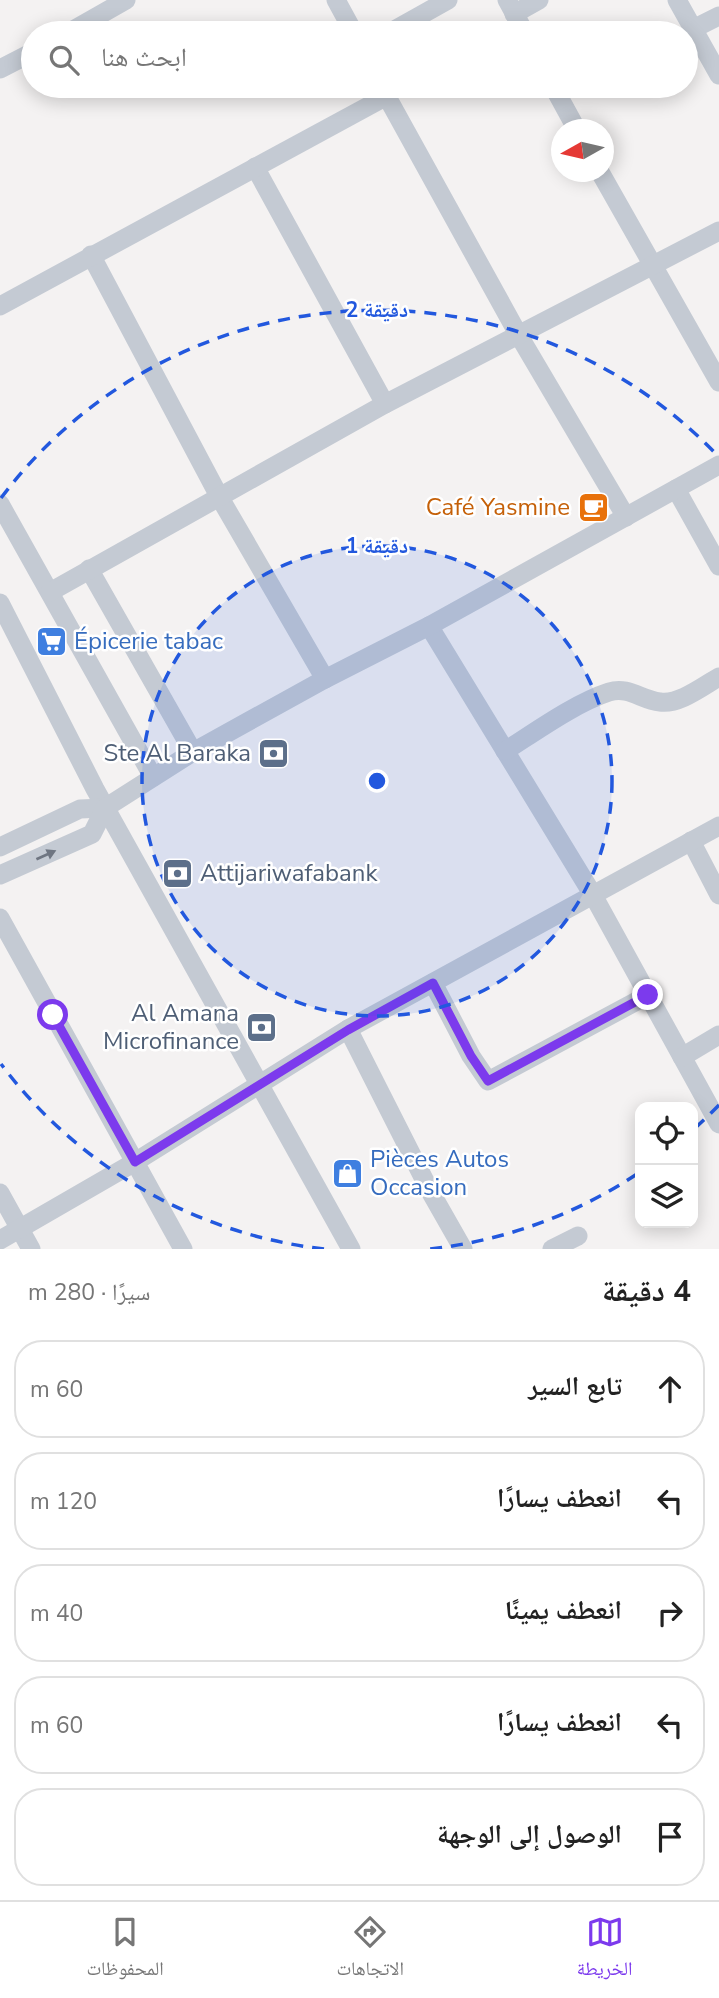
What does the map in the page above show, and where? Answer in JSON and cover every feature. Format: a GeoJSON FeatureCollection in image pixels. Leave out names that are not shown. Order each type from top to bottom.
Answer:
{"type":"FeatureCollection","features":[{"type":"Feature","properties":{"kind":"street"},"geometry":{"type":"LineString","coordinates":[[89,21],[126,0]]}},
{"type":"Feature","properties":{"kind":"street"},"geometry":{"type":"LineString","coordinates":[[336,0],[347,21]]}},
{"type":"Feature","properties":{"kind":"street"},"geometry":{"type":"LineString","coordinates":[[410,21],[448,0]]}},
{"type":"Feature","properties":{"kind":"street"},"geometry":{"type":"LineString","coordinates":[[511,7],[539,0]]}},
{"type":"Feature","properties":{"kind":"street"},"geometry":{"type":"LineString","coordinates":[[677,0],[689,21]]}},
{"type":"Feature","properties":{"kind":"street"},"geometry":{"type":"LineString","coordinates":[[698,26],[719,16]]}},
{"type":"Feature","properties":{"kind":"street"},"geometry":{"type":"LineString","coordinates":[[698,38],[719,75]]}},
{"type":"Feature","properties":{"kind":"street"},"geometry":{"type":"LineString","coordinates":[[0,69],[21,58]]}},
{"type":"Feature","properties":{"kind":"street"},"geometry":{"type":"LineString","coordinates":[[0,306],[256,167],[372,98]]}},
{"type":"Feature","properties":{"kind":"street"},"geometry":{"type":"LineString","coordinates":[[388,98],[518,334],[626,517]]}},
{"type":"Feature","properties":{"kind":"street"},"geometry":{"type":"LineString","coordinates":[[560,98],[571,119]]}},
{"type":"Feature","properties":{"kind":"street"},"geometry":{"type":"LineString","coordinates":[[256,167],[385,404]]}},
{"type":"Feature","properties":{"kind":"street"},"geometry":{"type":"LineString","coordinates":[[605,182],[719,382]]}},
{"type":"Feature","properties":{"kind":"street"},"geometry":{"type":"LineString","coordinates":[[50,592],[385,404],[719,231]]}},
{"type":"Feature","properties":{"kind":"street"},"geometry":{"type":"LineString","coordinates":[[91,256],[220,498],[325,679]]}},
{"type":"Feature","properties":{"kind":"street"},"geometry":{"type":"LineString","coordinates":[[0,847],[80,809],[105,808],[193,752],[325,679],[429,626],[719,465]]}},
{"type":"Feature","properties":{"kind":"street"},"geometry":{"type":"LineString","coordinates":[[676,489],[719,566]]}},
{"type":"Feature","properties":{"kind":"street"},"geometry":{"type":"LineString","coordinates":[[0,504],[153,777]]}},
{"type":"Feature","properties":{"kind":"street"},"geometry":{"type":"LineString","coordinates":[[89,569],[193,752]]}},
{"type":"Feature","properties":{"kind":"street"},"geometry":{"type":"LineString","coordinates":[[0,603],[105,808],[351,1249]]}},
{"type":"Feature","properties":{"kind":"street"},"geometry":{"type":"LineString","coordinates":[[429,626],[593,895],[719,1124]]}},
{"type":"Feature","properties":{"kind":"street"},"geometry":{"type":"LineString","coordinates":[[505,751],[567,712],[609,692],[627,690],[659,702],[674,702],[719,677]]}},
{"type":"Feature","properties":{"kind":"street"},"geometry":{"type":"LineString","coordinates":[[0,875],[92,834],[105,808]]}},
{"type":"Feature","properties":{"kind":"street"},"geometry":{"type":"LineString","coordinates":[[0,1240],[135,1162],[348,1030],[719,825]]}},
{"type":"Feature","properties":{"kind":"street"},"geometry":{"type":"LineString","coordinates":[[691,841],[719,895]]}},
{"type":"Feature","properties":{"kind":"street"},"geometry":{"type":"LineString","coordinates":[[0,918],[183,1249]]}},
{"type":"Feature","properties":{"kind":"street"},"geometry":{"type":"LineString","coordinates":[[433,983],[471,1056],[488,1081],[648,995]]}},
{"type":"Feature","properties":{"kind":"street"},"geometry":{"type":"LineString","coordinates":[[348,1030],[463,1249]]}},
{"type":"Feature","properties":{"kind":"street"},"geometry":{"type":"LineString","coordinates":[[682,1057],[719,1035]]}},
{"type":"Feature","properties":{"kind":"street"},"geometry":{"type":"LineString","coordinates":[[0,1194],[31,1249]]}},
{"type":"Feature","properties":{"kind":"street"},"geometry":{"type":"LineString","coordinates":[[552,1249],[578,1236]]}},
{"type":"Feature","properties":{"kind":"place","name":"Café Yasmine"},"geometry":{"type":"Point","coordinates":[593,507]}},
{"type":"Feature","properties":{"kind":"place","name":"Épicerie tabac"},"geometry":{"type":"Point","coordinates":[51,641]}},
{"type":"Feature","properties":{"kind":"place","name":"Ste Al Baraka"},"geometry":{"type":"Point","coordinates":[274,753]}},
{"type":"Feature","properties":{"kind":"place","name":"Attijariwafabank"},"geometry":{"type":"Point","coordinates":[177,873]}},
{"type":"Feature","properties":{"kind":"place","name":"Al Amana Microfinance"},"geometry":{"type":"Point","coordinates":[262,1027]}},
{"type":"Feature","properties":{"kind":"place","name":"Pièces Autos Occasion"},"geometry":{"type":"Point","coordinates":[347,1173]}},
{"type":"Feature","properties":{"kind":"route"},"geometry":{"type":"LineString","coordinates":[[53,1015],[135,1162],[348,1030],[433,983],[471,1056],[488,1081],[648,995]]}}]}
